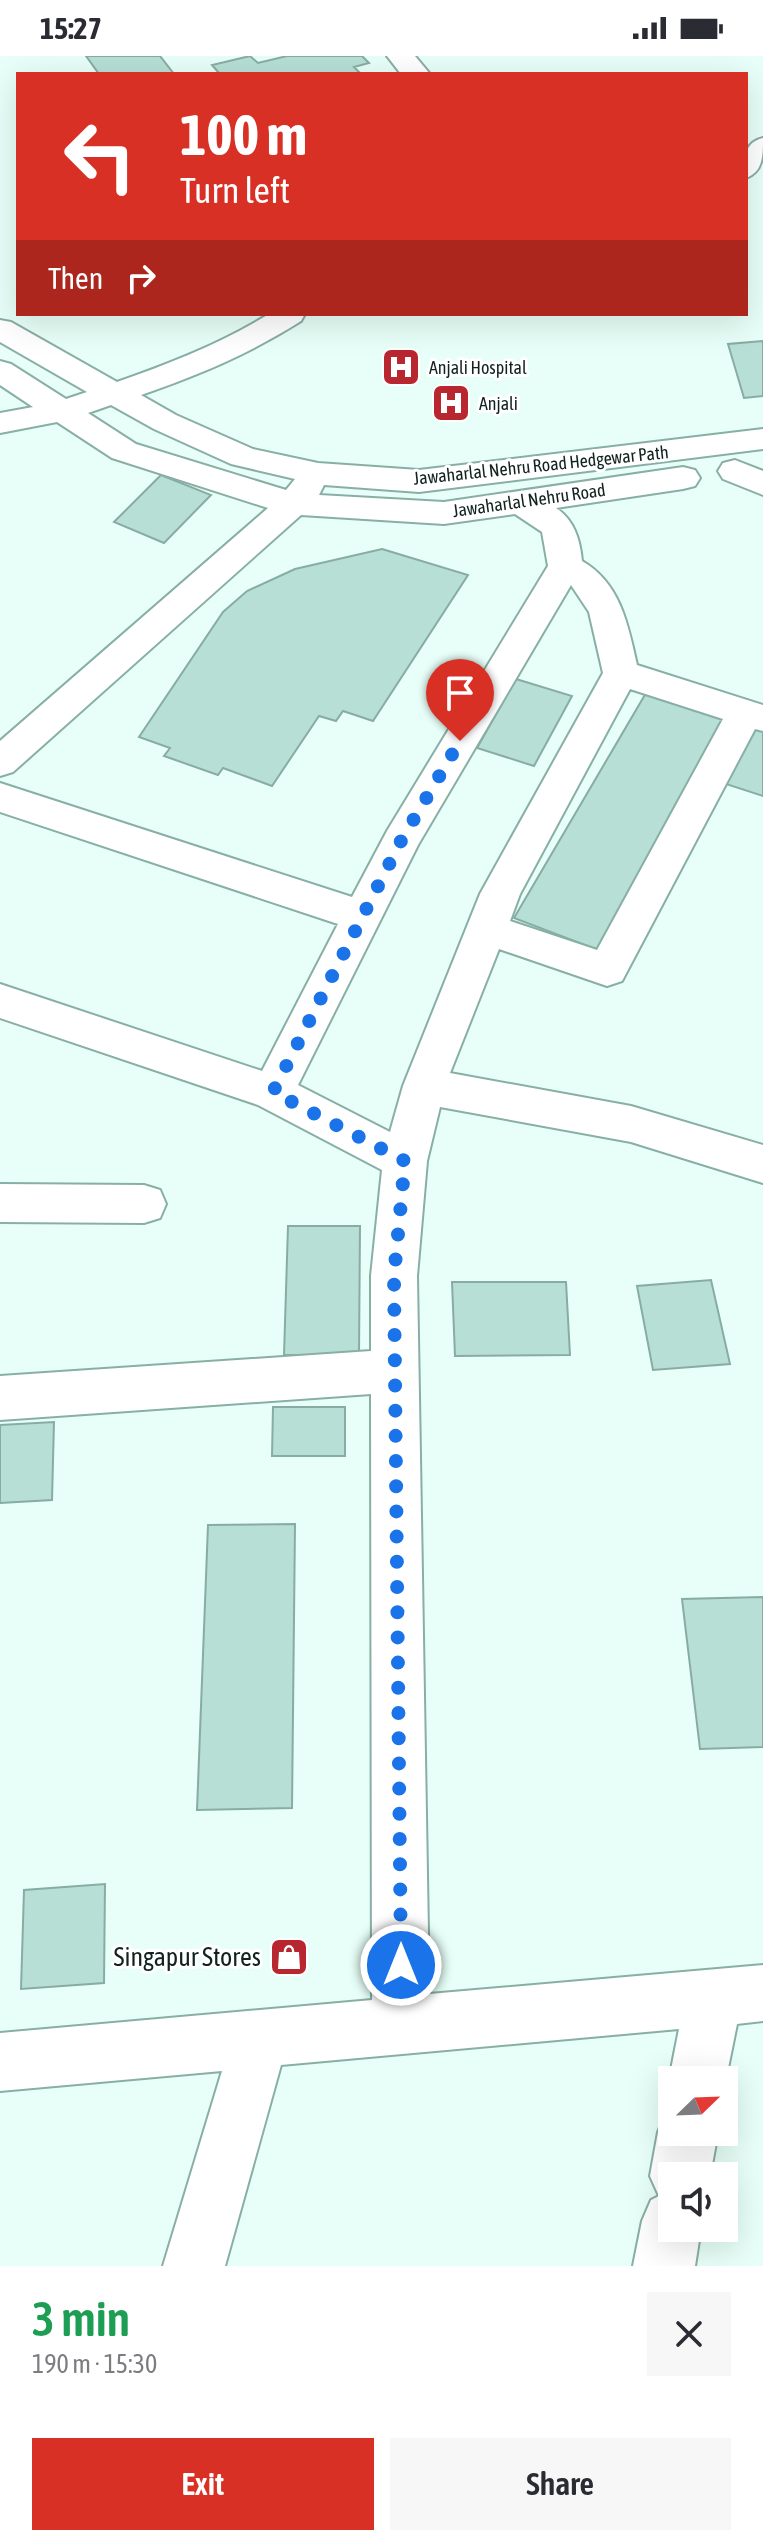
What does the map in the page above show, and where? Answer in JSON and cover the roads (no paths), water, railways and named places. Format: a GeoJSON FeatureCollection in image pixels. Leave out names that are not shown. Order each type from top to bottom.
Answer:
{"type":"FeatureCollection","features":[{"type":"Feature","properties":{"kind":"street"},"geometry":{"type":"LineString","coordinates":[[400,56],[414,72]]}},
{"type":"Feature","properties":{"kind":"street"},"geometry":{"type":"LineString","coordinates":[[748,166],[763,146]]}},
{"type":"Feature","properties":{"kind":"street"},"geometry":{"type":"LineString","coordinates":[[0,423],[62,411],[186,369],[239,346],[287,316]]}},
{"type":"Feature","properties":{"kind":"street","name":"Jawaharlal Nehru Road Hedgewar Path"},"geometry":{"type":"LineString","coordinates":[[0,329],[165,422],[243,457],[318,474],[419,481],[763,439]]}},
{"type":"Feature","properties":{"kind":"street","name":"Jawaharlal Nehru Road"},"geometry":{"type":"LineString","coordinates":[[0,371],[124,451],[293,504],[444,513],[754,474]]}},
{"type":"Feature","properties":{"kind":"street"},"geometry":{"type":"LineString","coordinates":[[0,762],[293,504],[318,474]]}},
{"type":"Feature","properties":{"kind":"street"},"geometry":{"type":"LineString","coordinates":[[273,1092],[401,841],[565,566],[563,535],[548,516],[520,502]]}},
{"type":"Feature","properties":{"kind":"street"},"geometry":{"type":"LineString","coordinates":[[401,2027],[394,1276],[405,1161],[424,1086],[500,894],[621,673],[607,612],[588,580],[565,566]]}},
{"type":"Feature","properties":{"kind":"street"},"geometry":{"type":"LineString","coordinates":[[487,929],[607,970],[754,715],[621,673]]}},
{"type":"Feature","properties":{"kind":"street"},"geometry":{"type":"LineString","coordinates":[[0,797],[362,916]]}},
{"type":"Feature","properties":{"kind":"street"},"geometry":{"type":"LineString","coordinates":[[0,1001],[273,1092],[405,1161]]}},
{"type":"Feature","properties":{"kind":"street"},"geometry":{"type":"LineString","coordinates":[[424,1086],[631,1124],[763,1164]]}},
{"type":"Feature","properties":{"kind":"street"},"geometry":{"type":"LineString","coordinates":[[0,1203],[144,1204]]}},
{"type":"Feature","properties":{"kind":"street"},"geometry":{"type":"LineString","coordinates":[[0,1398],[395,1371]]}},
{"type":"Feature","properties":{"kind":"street"},"geometry":{"type":"LineString","coordinates":[[0,2062],[738,1995]]}},
{"type":"Feature","properties":{"kind":"street"},"geometry":{"type":"LineString","coordinates":[[705,2066],[738,1995]]}},
{"type":"Feature","properties":{"kind":"street"},"geometry":{"type":"LineString","coordinates":[[194,2266],[260,2039]]}},
{"type":"Feature","properties":{"kind":"street"},"geometry":{"type":"LineString","coordinates":[[664,2266],[668,2242]]}},
{"type":"Feature","properties":{"kind":"place","name":"Anjali Hospital"},"geometry":{"type":"Point","coordinates":[401,367]}},
{"type":"Feature","properties":{"kind":"place","name":"Anjali"},"geometry":{"type":"Point","coordinates":[451,403]}},
{"type":"Feature","properties":{"kind":"place","name":"Singapur Stores"},"geometry":{"type":"Point","coordinates":[289,1957]}}]}
